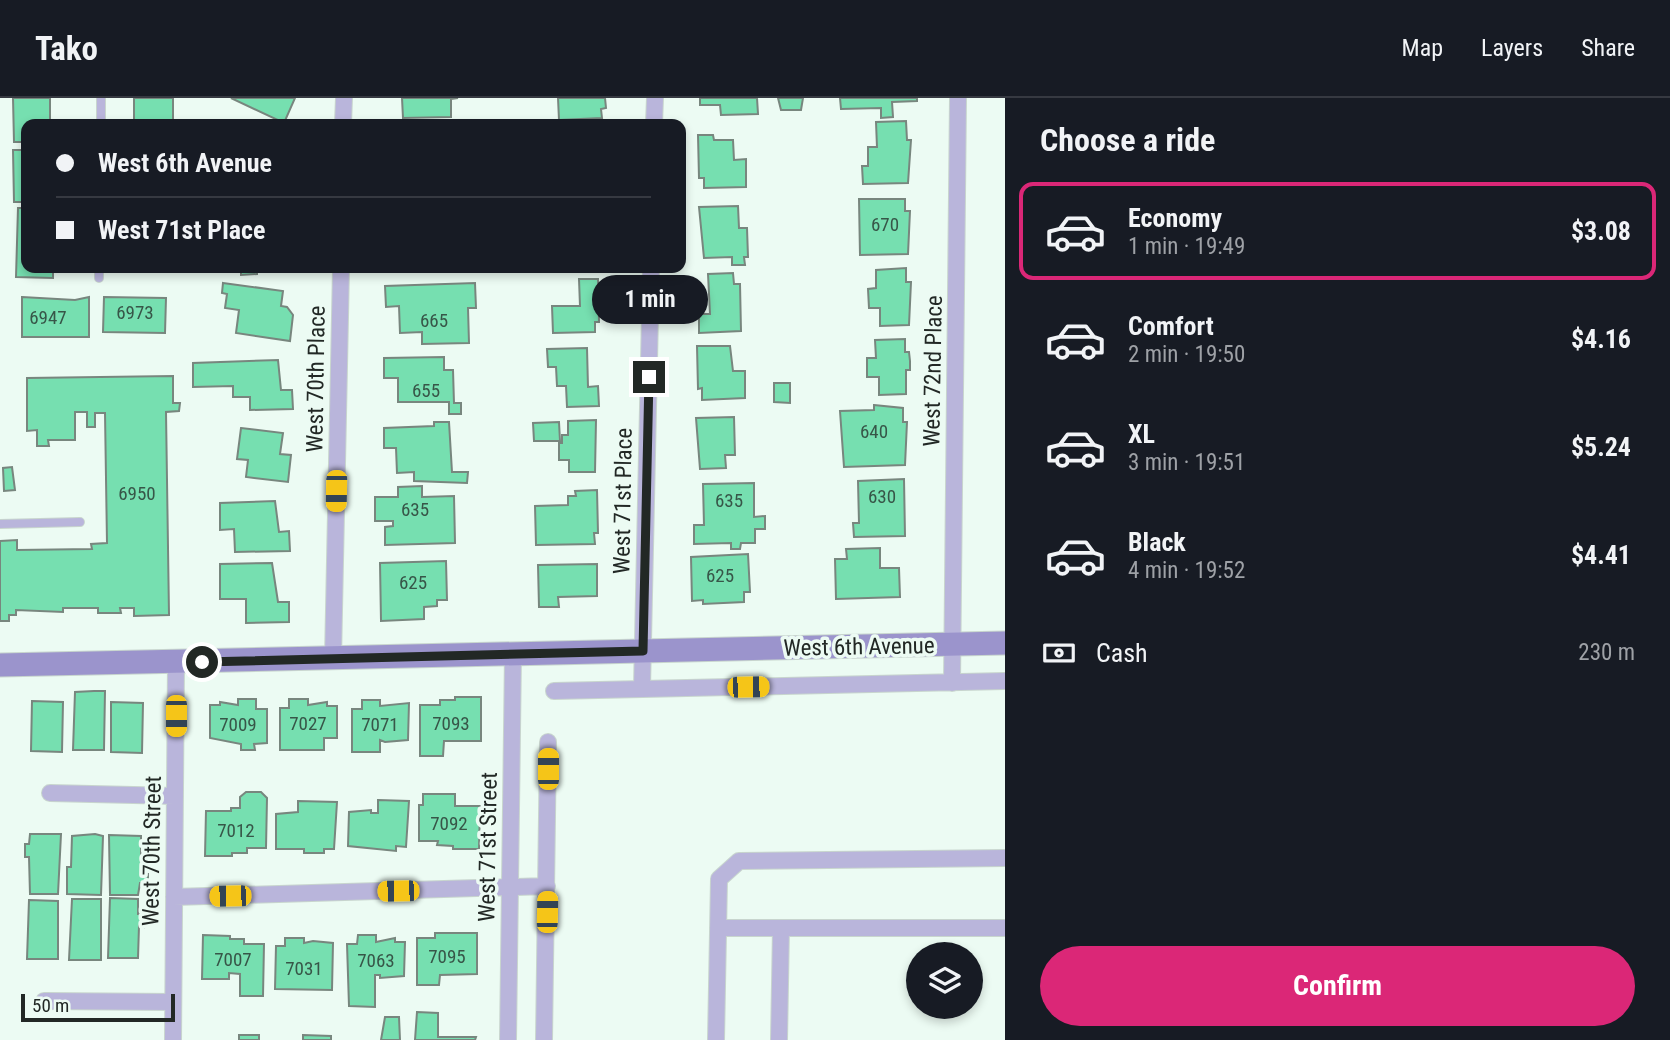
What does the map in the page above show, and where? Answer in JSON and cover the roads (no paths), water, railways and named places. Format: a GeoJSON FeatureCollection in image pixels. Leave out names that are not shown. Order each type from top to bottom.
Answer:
{"type":"FeatureCollection","features":[{"type":"Feature","properties":{"kind":"street"},"geometry":{"type":"LineString","coordinates":[[343,119],[344,98]]}},
{"type":"Feature","properties":{"kind":"street"},"geometry":{"type":"LineString","coordinates":[[654,119],[655,98]]}},
{"type":"Feature","properties":{"kind":"street","name":"West 72nd Place"},"geometry":{"type":"LineString","coordinates":[[952,683],[958,98]]}},
{"type":"Feature","properties":{"kind":"street","name":"West 70th Place"},"geometry":{"type":"LineString","coordinates":[[333,659],[341,273]]}},
{"type":"Feature","properties":{"kind":"street","name":"West 71st Place"},"geometry":{"type":"LineString","coordinates":[[642,688],[651,273]]}},
{"type":"Feature","properties":{"kind":"street","name":"West 6th Avenue"},"geometry":{"type":"LineString","coordinates":[[0,665],[1005,643]]}},
{"type":"Feature","properties":{"kind":"street","name":"West 71st Street"},"geometry":{"type":"LineString","coordinates":[[508,1040],[513,654]]}},
{"type":"Feature","properties":{"kind":"street","name":"West 70th Street"},"geometry":{"type":"LineString","coordinates":[[173,1040],[176,662]]}},
{"type":"Feature","properties":{"kind":"street"},"geometry":{"type":"LineString","coordinates":[[554,691],[1005,681]]}},
{"type":"Feature","properties":{"kind":"street"},"geometry":{"type":"LineString","coordinates":[[544,1040],[548,742]]}},
{"type":"Feature","properties":{"kind":"street"},"geometry":{"type":"LineString","coordinates":[[50,793],[176,796]]}},
{"type":"Feature","properties":{"kind":"street"},"geometry":{"type":"LineString","coordinates":[[716,1040],[719,879],[739,860],[1005,858]]}},
{"type":"Feature","properties":{"kind":"street"},"geometry":{"type":"LineString","coordinates":[[174,897],[547,886]]}},
{"type":"Feature","properties":{"kind":"street"},"geometry":{"type":"LineString","coordinates":[[779,1040],[781,928]]}},
{"type":"Feature","properties":{"kind":"street"},"geometry":{"type":"LineString","coordinates":[[718,929],[1005,928]]}},
{"type":"Feature","properties":{"kind":"street"},"geometry":{"type":"LineString","coordinates":[[44,1001],[173,1002]]}},
{"type":"Feature","properties":{"kind":"lane"},"geometry":{"type":"LineString","coordinates":[[101,98],[101,119]]}},
{"type":"Feature","properties":{"kind":"lane"},"geometry":{"type":"LineString","coordinates":[[99,278],[100,273]]}},
{"type":"Feature","properties":{"kind":"lane"},"geometry":{"type":"LineString","coordinates":[[0,524],[80,522]]}}]}
